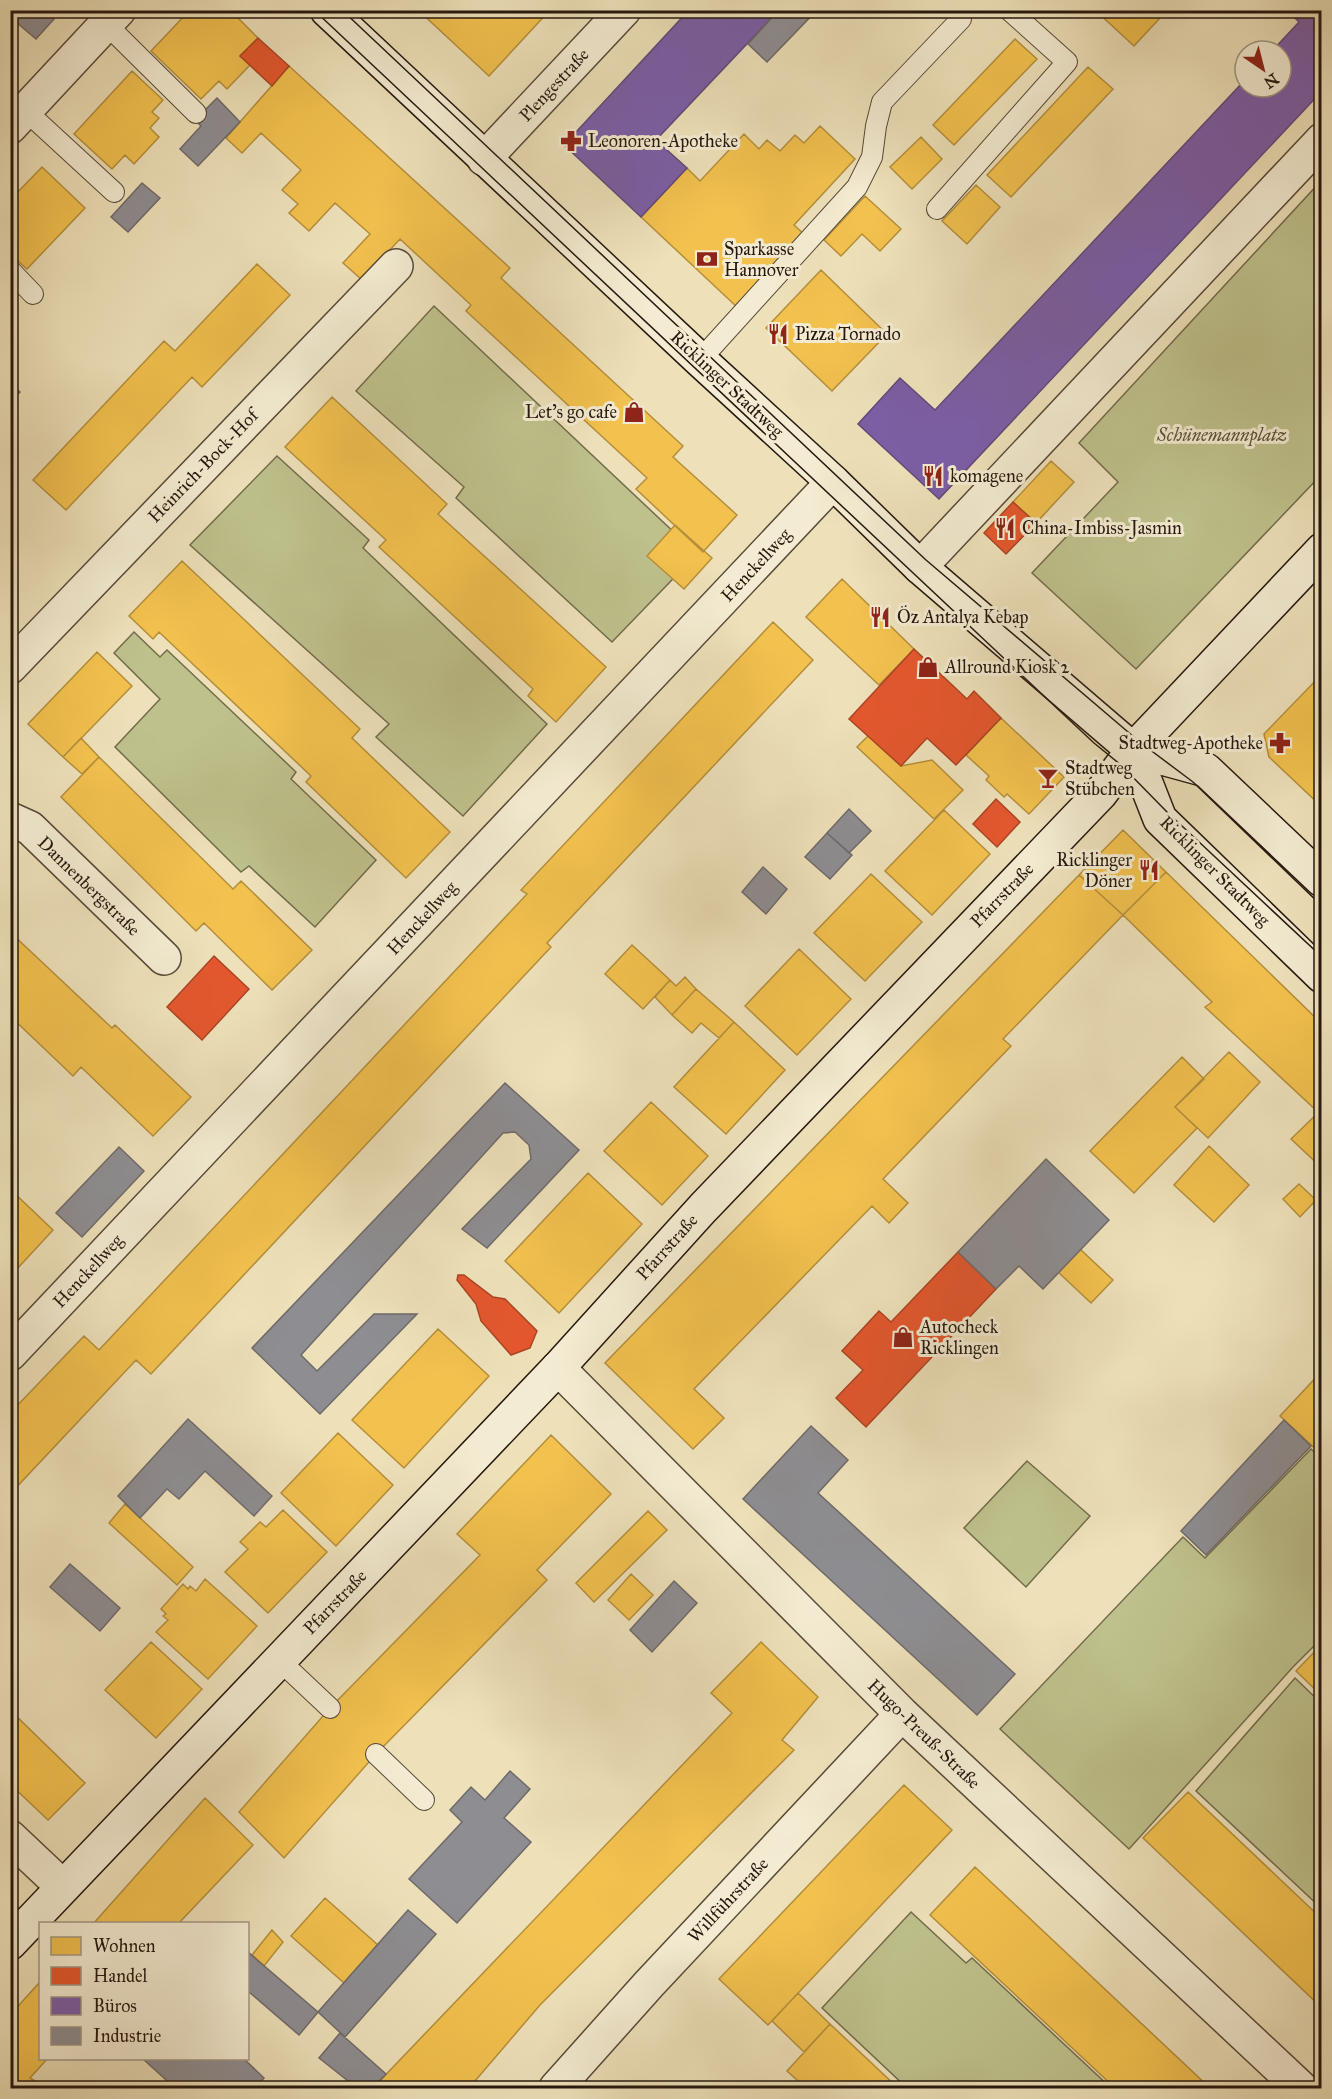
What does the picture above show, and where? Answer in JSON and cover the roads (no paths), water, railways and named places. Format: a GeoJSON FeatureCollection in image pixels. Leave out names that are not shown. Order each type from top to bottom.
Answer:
{"type":"FeatureCollection","features":[{"type":"Feature","properties":{"kind":"street","name":"Ricklinger Stadtweg"},"geometry":{"type":"LineString","coordinates":[[327,10],[484,159],[833,482],[920,567],[1133,750],[1206,770],[1322,880]]}},
{"type":"Feature","properties":{"kind":"street","name":"Plengestraße"},"geometry":{"type":"LineString","coordinates":[[484,159],[624,10]]}},
{"type":"Feature","properties":{"kind":"street"},"geometry":{"type":"LineString","coordinates":[[18,119],[113,17]]}},
{"type":"Feature","properties":{"kind":"street"},"geometry":{"type":"LineString","coordinates":[[920,567],[1322,140]]}},
{"type":"Feature","properties":{"kind":"street","name":"Heinrich-Bock-Hof"},"geometry":{"type":"LineString","coordinates":[[10,668],[396,266]]}},
{"type":"Feature","properties":{"kind":"street","name":"Henckellweg"},"geometry":{"type":"LineString","coordinates":[[10,1354],[833,482]]}},
{"type":"Feature","properties":{"kind":"street","name":"Pfarrstraße"},"geometry":{"type":"LineString","coordinates":[[10,1943],[558,1368],[703,1208],[1101,793],[1133,750],[1322,550]]}},
{"type":"Feature","properties":{"kind":"street","name":"Ricklinger Stadtweg"},"geometry":{"type":"LineString","coordinates":[[1133,750],[1160,819],[1322,975]]}},
{"type":"Feature","properties":{"kind":"street","name":"Dannenbergstraße"},"geometry":{"type":"LineString","coordinates":[[10,819],[30,828],[164,958]]}},
{"type":"Feature","properties":{"kind":"street","name":"Hugo-Preuß-Straße"},"geometry":{"type":"LineString","coordinates":[[558,1368],[902,1714],[1301,2088]]}},
{"type":"Feature","properties":{"kind":"street","name":"Willführstraße"},"geometry":{"type":"LineString","coordinates":[[556,2088],[649,1984],[902,1714]]}},
{"type":"Feature","properties":{"kind":"street"},"geometry":{"type":"LineString","coordinates":[[10,1837],[63,1887]]}},
{"type":"Feature","properties":{"kind":"lane"},"geometry":{"type":"LineString","coordinates":[[937,209],[1067,62],[1009,10]]}},
{"type":"Feature","properties":{"kind":"lane"},"geometry":{"type":"LineString","coordinates":[[113,17],[196,113]]}},
{"type":"Feature","properties":{"kind":"lane"},"geometry":{"type":"LineString","coordinates":[[700,360],[857,187],[872,157],[882,102],[961,19]]}},
{"type":"Feature","properties":{"kind":"lane"},"geometry":{"type":"LineString","coordinates":[[18,119],[114,192]]}},
{"type":"Feature","properties":{"kind":"lane"},"geometry":{"type":"LineString","coordinates":[[10,270],[33,294]]}},
{"type":"Feature","properties":{"kind":"lane"},"geometry":{"type":"LineString","coordinates":[[279,1660],[330,1708]]}},
{"type":"Feature","properties":{"kind":"lane"},"geometry":{"type":"LineString","coordinates":[[376,1754],[424,1800]]}},
{"type":"Feature","properties":{"kind":"tram line"},"geometry":{"type":"LineString","coordinates":[[314,10],[1094,743],[1121,765],[1167,812],[1322,957]]}},
{"type":"Feature","properties":{"kind":"tram line"},"geometry":{"type":"LineString","coordinates":[[342,10],[926,560],[1141,743],[1193,782],[1322,906]]}},
{"type":"Feature","properties":{"kind":"place","name":"Leonoren-Apotheke"},"geometry":{"type":"Point","coordinates":[571,141]}},
{"type":"Feature","properties":{"kind":"place","name":"Sparkasse Hannover"},"geometry":{"type":"Point","coordinates":[707,259]}},
{"type":"Feature","properties":{"kind":"place","name":"Pizza Tornado"},"geometry":{"type":"Point","coordinates":[778,334]}},
{"type":"Feature","properties":{"kind":"place","name":"Let's go cafe"},"geometry":{"type":"Point","coordinates":[634,412]}},
{"type":"Feature","properties":{"kind":"place","name":"komagene"},"geometry":{"type":"Point","coordinates":[933,476]}},
{"type":"Feature","properties":{"kind":"place","name":"China-Imbiss-Jasmin"},"geometry":{"type":"Point","coordinates":[1005,528]}},
{"type":"Feature","properties":{"kind":"place","name":"Öz Antalya Kebap"},"geometry":{"type":"Point","coordinates":[880,617]}},
{"type":"Feature","properties":{"kind":"place","name":"Allround Kiosk 2"},"geometry":{"type":"Point","coordinates":[928,667]}},
{"type":"Feature","properties":{"kind":"place","name":"Stadtweg-Apotheke"},"geometry":{"type":"Point","coordinates":[1280,743]}},
{"type":"Feature","properties":{"kind":"place","name":"Stadtweg Stübchen"},"geometry":{"type":"Point","coordinates":[1048,778]}},
{"type":"Feature","properties":{"kind":"place","name":"Ricklinger Döner"},"geometry":{"type":"Point","coordinates":[1149,870]}},
{"type":"Feature","properties":{"kind":"place","name":"Autocheck Ricklingen"},"geometry":{"type":"Point","coordinates":[903,1337]}},
{"type":"Feature","properties":{"kind":"park label","name":"Schünemannplatz"},"geometry":{"type":"Point","coordinates":[1222,435]}}]}
